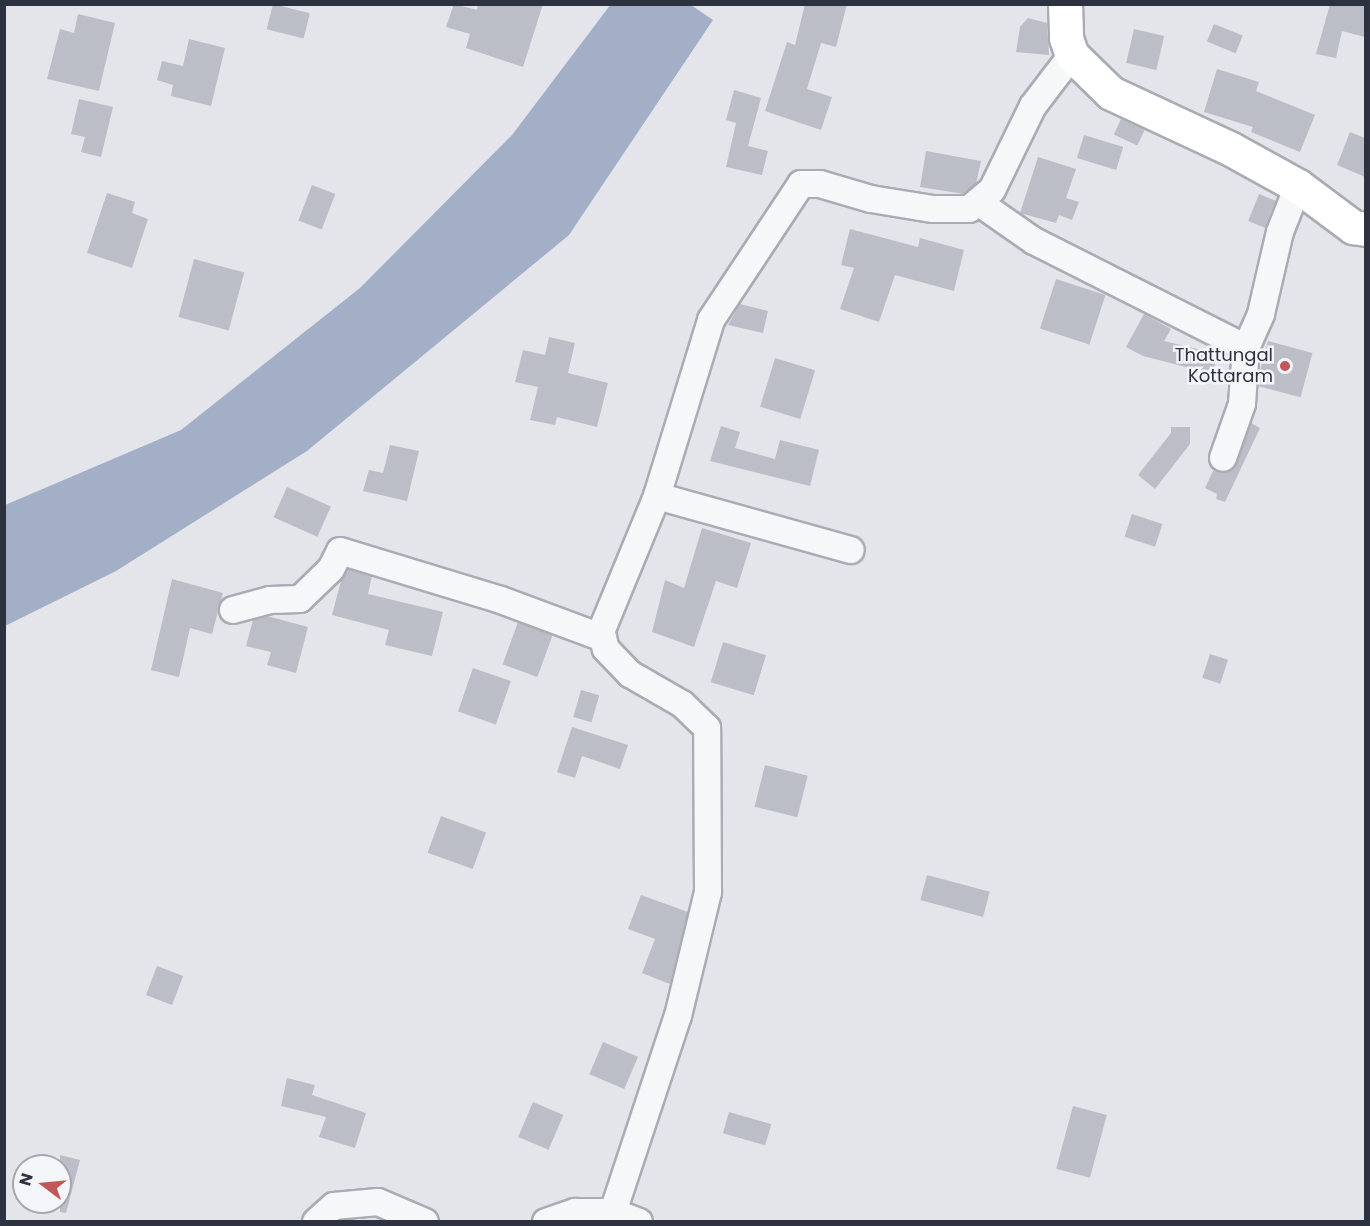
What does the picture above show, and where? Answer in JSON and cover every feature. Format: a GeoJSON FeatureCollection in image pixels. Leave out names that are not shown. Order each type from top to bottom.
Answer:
{"type":"FeatureCollection","features":[{"type":"Feature","properties":{"kind":"main road"},"geometry":{"type":"LineString","coordinates":[[1065,4],[1066,38],[1072,55],[1111,93],[1231,149],[1298,186],[1353,227],[1365,229]]}},
{"type":"Feature","properties":{"kind":"street"},"geometry":{"type":"LineString","coordinates":[[614,1212],[678,1016],[708,892],[708,771],[707,728],[682,704],[630,674],[606,649],[601,632],[657,496],[711,320],[801,184],[820,184],[871,199],[933,209],[969,209],[992,190],[1008,152],[1034,106],[1072,55]]}},
{"type":"Feature","properties":{"kind":"street"},"geometry":{"type":"LineString","coordinates":[[1223,458],[1242,404],[1246,348],[1260,314],[1280,232],[1298,186]]}},
{"type":"Feature","properties":{"kind":"street"},"geometry":{"type":"LineString","coordinates":[[978,202],[1034,241],[1246,348]]}},
{"type":"Feature","properties":{"kind":"street"},"geometry":{"type":"LineString","coordinates":[[657,496],[851,550]]}},
{"type":"Feature","properties":{"kind":"street"},"geometry":{"type":"LineString","coordinates":[[233,610],[270,600],[300,599],[331,569],[339,551],[501,600],[603,638]]}},
{"type":"Feature","properties":{"kind":"street"},"geometry":{"type":"LineString","coordinates":[[315,1221],[334,1206],[378,1202],[425,1221]]}},
{"type":"Feature","properties":{"kind":"street"},"geometry":{"type":"LineString","coordinates":[[546,1221],[574,1212],[614,1212],[639,1221]]}},
{"type":"Feature","properties":{"kind":"water"},"geometry":{"type":"Polygon","coordinates":[[[611,4],[691,5],[713,20],[569,235],[307,451],[116,571],[5,626],[5,505],[181,430],[360,288],[512,135],[611,4]]]}},
{"type":"Feature","properties":{"kind":"building"},"geometry":{"type":"Polygon","coordinates":[[[273,4],[310,13],[304,38],[267,29],[273,4]]]}},
{"type":"Feature","properties":{"kind":"building"},"geometry":{"type":"Polygon","coordinates":[[[454,4],[477,10],[478,4],[543,4],[523,67],[466,48],[470,34],[446,27],[454,4]]]}},
{"type":"Feature","properties":{"kind":"building"},"geometry":{"type":"Polygon","coordinates":[[[805,4],[847,4],[836,47],[821,43],[807,89],[832,97],[821,130],[765,111],[787,42],[795,45],[805,4]]]}},
{"type":"Feature","properties":{"kind":"building"},"geometry":{"type":"Polygon","coordinates":[[[1330,4],[1365,4],[1365,37],[1342,31],[1336,58],[1316,54],[1330,4]]]}},
{"type":"Feature","properties":{"kind":"building"},"geometry":{"type":"Polygon","coordinates":[[[78,14],[115,23],[99,91],[47,79],[60,29],[74,33],[78,14]]]}},
{"type":"Feature","properties":{"kind":"building"},"geometry":{"type":"Polygon","coordinates":[[[1028,18],[1047,23],[1049,55],[1016,52],[1020,27],[1028,18]]]}},
{"type":"Feature","properties":{"kind":"building"},"geometry":{"type":"Polygon","coordinates":[[[1214,24],[1243,36],[1236,53],[1207,42],[1214,24]]]}},
{"type":"Feature","properties":{"kind":"building"},"geometry":{"type":"Polygon","coordinates":[[[1134,29],[1164,36],[1156,70],[1126,63],[1134,29]]]}},
{"type":"Feature","properties":{"kind":"building"},"geometry":{"type":"Polygon","coordinates":[[[189,39],[225,48],[211,106],[171,96],[173,85],[157,80],[162,61],[183,66],[189,39]]]}},
{"type":"Feature","properties":{"kind":"building"},"geometry":{"type":"Polygon","coordinates":[[[1217,69],[1259,82],[1256,91],[1315,115],[1300,152],[1251,132],[1253,127],[1204,112],[1217,69]]]}},
{"type":"Feature","properties":{"kind":"building"},"geometry":{"type":"Polygon","coordinates":[[[734,90],[761,98],[748,146],[768,151],[762,175],[726,167],[736,123],[726,120],[734,90]]]}},
{"type":"Feature","properties":{"kind":"building"},"geometry":{"type":"Polygon","coordinates":[[[79,99],[113,107],[101,157],[81,152],[85,137],[71,134],[79,99]]]}},
{"type":"Feature","properties":{"kind":"building"},"geometry":{"type":"Polygon","coordinates":[[[1121,119],[1145,130],[1137,145],[1114,134],[1121,119]]]}},
{"type":"Feature","properties":{"kind":"building"},"geometry":{"type":"Polygon","coordinates":[[[1350,132],[1365,138],[1365,177],[1337,165],[1350,132]]]}},
{"type":"Feature","properties":{"kind":"building"},"geometry":{"type":"Polygon","coordinates":[[[1084,135],[1123,147],[1116,170],[1077,158],[1084,135]]]}},
{"type":"Feature","properties":{"kind":"building"},"geometry":{"type":"Polygon","coordinates":[[[926,151],[981,161],[976,184],[964,194],[920,187],[926,151]]]}},
{"type":"Feature","properties":{"kind":"building"},"geometry":{"type":"Polygon","coordinates":[[[1038,157],[1076,169],[1066,198],[1079,202],[1072,220],[1059,215],[1056,223],[1020,213],[1038,157]]]}},
{"type":"Feature","properties":{"kind":"building"},"geometry":{"type":"Polygon","coordinates":[[[312,185],[335,194],[322,229],[298,220],[312,185]]]}},
{"type":"Feature","properties":{"kind":"building"},"geometry":{"type":"Polygon","coordinates":[[[107,193],[135,202],[132,213],[148,219],[132,268],[87,253],[107,193]]]}},
{"type":"Feature","properties":{"kind":"building"},"geometry":{"type":"Polygon","coordinates":[[[1259,194],[1276,201],[1265,228],[1248,221],[1259,194]]]}},
{"type":"Feature","properties":{"kind":"building"},"geometry":{"type":"Polygon","coordinates":[[[850,229],[918,247],[920,238],[964,250],[954,291],[895,275],[879,322],[840,309],[854,268],[841,265],[850,229]]]}},
{"type":"Feature","properties":{"kind":"building"},"geometry":{"type":"Polygon","coordinates":[[[194,259],[244,272],[229,330],[178,317],[194,259]]]}},
{"type":"Feature","properties":{"kind":"building"},"geometry":{"type":"Polygon","coordinates":[[[1056,279],[1105,295],[1089,345],[1040,328],[1056,279]]]}},
{"type":"Feature","properties":{"kind":"building"},"geometry":{"type":"Polygon","coordinates":[[[740,304],[768,311],[763,333],[728,325],[740,304]]]}},
{"type":"Feature","properties":{"kind":"building"},"geometry":{"type":"Polygon","coordinates":[[[1144,314],[1171,329],[1164,341],[1218,354],[1214,368],[1209,373],[1143,356],[1126,347],[1144,314]]]}},
{"type":"Feature","properties":{"kind":"building"},"geometry":{"type":"Polygon","coordinates":[[[549,337],[575,343],[568,373],[608,383],[597,427],[557,417],[555,425],[530,420],[538,387],[515,382],[523,350],[545,355],[549,337]]]}},
{"type":"Feature","properties":{"kind":"building"},"geometry":{"type":"Polygon","coordinates":[[[1268,341],[1312,353],[1301,397],[1256,385],[1268,341]]]}},
{"type":"Feature","properties":{"kind":"building"},"geometry":{"type":"Polygon","coordinates":[[[775,358],[815,370],[800,419],[760,407],[775,358]]]}},
{"type":"Feature","properties":{"kind":"building"},"geometry":{"type":"Polygon","coordinates":[[[1251,423],[1260,428],[1225,502],[1216,499],[1217,494],[1205,488],[1213,471],[1223,473],[1233,469],[1251,423]]]}},
{"type":"Feature","properties":{"kind":"building"},"geometry":{"type":"Polygon","coordinates":[[[721,426],[740,432],[735,448],[775,459],[780,440],[819,450],[810,486],[710,461],[721,426]]]}},
{"type":"Feature","properties":{"kind":"building"},"geometry":{"type":"Polygon","coordinates":[[[1171,427],[1190,427],[1190,444],[1155,489],[1138,475],[1171,433],[1171,427]]]}},
{"type":"Feature","properties":{"kind":"building"},"geometry":{"type":"Polygon","coordinates":[[[390,445],[419,451],[407,501],[363,491],[369,470],[383,473],[390,445]]]}},
{"type":"Feature","properties":{"kind":"building"},"geometry":{"type":"Polygon","coordinates":[[[287,487],[331,507],[317,537],[274,517],[287,487]]]}},
{"type":"Feature","properties":{"kind":"building"},"geometry":{"type":"Polygon","coordinates":[[[1132,514],[1162,524],[1155,547],[1125,537],[1132,514]]]}},
{"type":"Feature","properties":{"kind":"building"},"geometry":{"type":"Polygon","coordinates":[[[702,528],[751,543],[737,588],[716,581],[694,647],[652,632],[665,580],[684,588],[702,528]]]}},
{"type":"Feature","properties":{"kind":"building"},"geometry":{"type":"Polygon","coordinates":[[[348,569],[372,576],[368,594],[443,612],[432,656],[385,645],[389,630],[332,615],[341,581],[348,569]]]}},
{"type":"Feature","properties":{"kind":"building"},"geometry":{"type":"Polygon","coordinates":[[[172,579],[223,593],[212,634],[190,628],[179,677],[151,670],[172,579]]]}},
{"type":"Feature","properties":{"kind":"building"},"geometry":{"type":"Polygon","coordinates":[[[267,616],[308,627],[296,673],[267,665],[271,652],[246,646],[253,620],[267,616]]]}},
{"type":"Feature","properties":{"kind":"building"},"geometry":{"type":"Polygon","coordinates":[[[518,622],[553,635],[537,677],[503,664],[518,622]]]}},
{"type":"Feature","properties":{"kind":"building"},"geometry":{"type":"Polygon","coordinates":[[[723,642],[766,655],[754,695],[711,682],[723,642]]]}},
{"type":"Feature","properties":{"kind":"building"},"geometry":{"type":"Polygon","coordinates":[[[1210,654],[1228,660],[1220,684],[1202,678],[1210,654]]]}},
{"type":"Feature","properties":{"kind":"building"},"geometry":{"type":"Polygon","coordinates":[[[473,668],[511,681],[496,725],[458,711],[473,668]]]}},
{"type":"Feature","properties":{"kind":"building"},"geometry":{"type":"Polygon","coordinates":[[[581,690],[599,695],[592,722],[573,717],[581,690]]]}},
{"type":"Feature","properties":{"kind":"building"},"geometry":{"type":"Polygon","coordinates":[[[572,727],[628,745],[620,769],[582,756],[575,778],[557,772],[572,727]]]}},
{"type":"Feature","properties":{"kind":"building"},"geometry":{"type":"Polygon","coordinates":[[[765,765],[808,776],[797,817],[755,807],[765,765]]]}},
{"type":"Feature","properties":{"kind":"building"},"geometry":{"type":"Polygon","coordinates":[[[441,816],[486,832],[473,869],[428,853],[441,816]]]}},
{"type":"Feature","properties":{"kind":"building"},"geometry":{"type":"Polygon","coordinates":[[[927,875],[990,892],[983,917],[920,900],[927,875]]]}},
{"type":"Feature","properties":{"kind":"building"},"geometry":{"type":"Polygon","coordinates":[[[641,895],[688,912],[670,984],[642,973],[655,939],[628,929],[641,895]]]}},
{"type":"Feature","properties":{"kind":"building"},"geometry":{"type":"Polygon","coordinates":[[[157,966],[183,976],[172,1005],[146,995],[157,966]]]}},
{"type":"Feature","properties":{"kind":"building"},"geometry":{"type":"Polygon","coordinates":[[[603,1042],[638,1057],[624,1089],[589,1074],[603,1042]]]}},
{"type":"Feature","properties":{"kind":"building"},"geometry":{"type":"Polygon","coordinates":[[[287,1078],[315,1085],[312,1095],[366,1113],[355,1148],[319,1137],[326,1117],[281,1106],[287,1078]]]}},
{"type":"Feature","properties":{"kind":"building"},"geometry":{"type":"Polygon","coordinates":[[[533,1102],[563,1115],[549,1150],[518,1137],[533,1102]]]}},
{"type":"Feature","properties":{"kind":"building"},"geometry":{"type":"Polygon","coordinates":[[[1073,1106],[1107,1115],[1090,1178],[1056,1169],[1073,1106]]]}},
{"type":"Feature","properties":{"kind":"building"},"geometry":{"type":"Polygon","coordinates":[[[729,1112],[771,1124],[765,1145],[723,1133],[729,1112]]]}},
{"type":"Feature","properties":{"kind":"building"},"geometry":{"type":"Polygon","coordinates":[[[72,1158],[80,1160],[72,1190],[72,1158]]]}},
{"type":"Feature","properties":{"kind":"place","name":"Thattungal Kottaram"},"geometry":{"type":"Point","coordinates":[1285,366]}}]}
